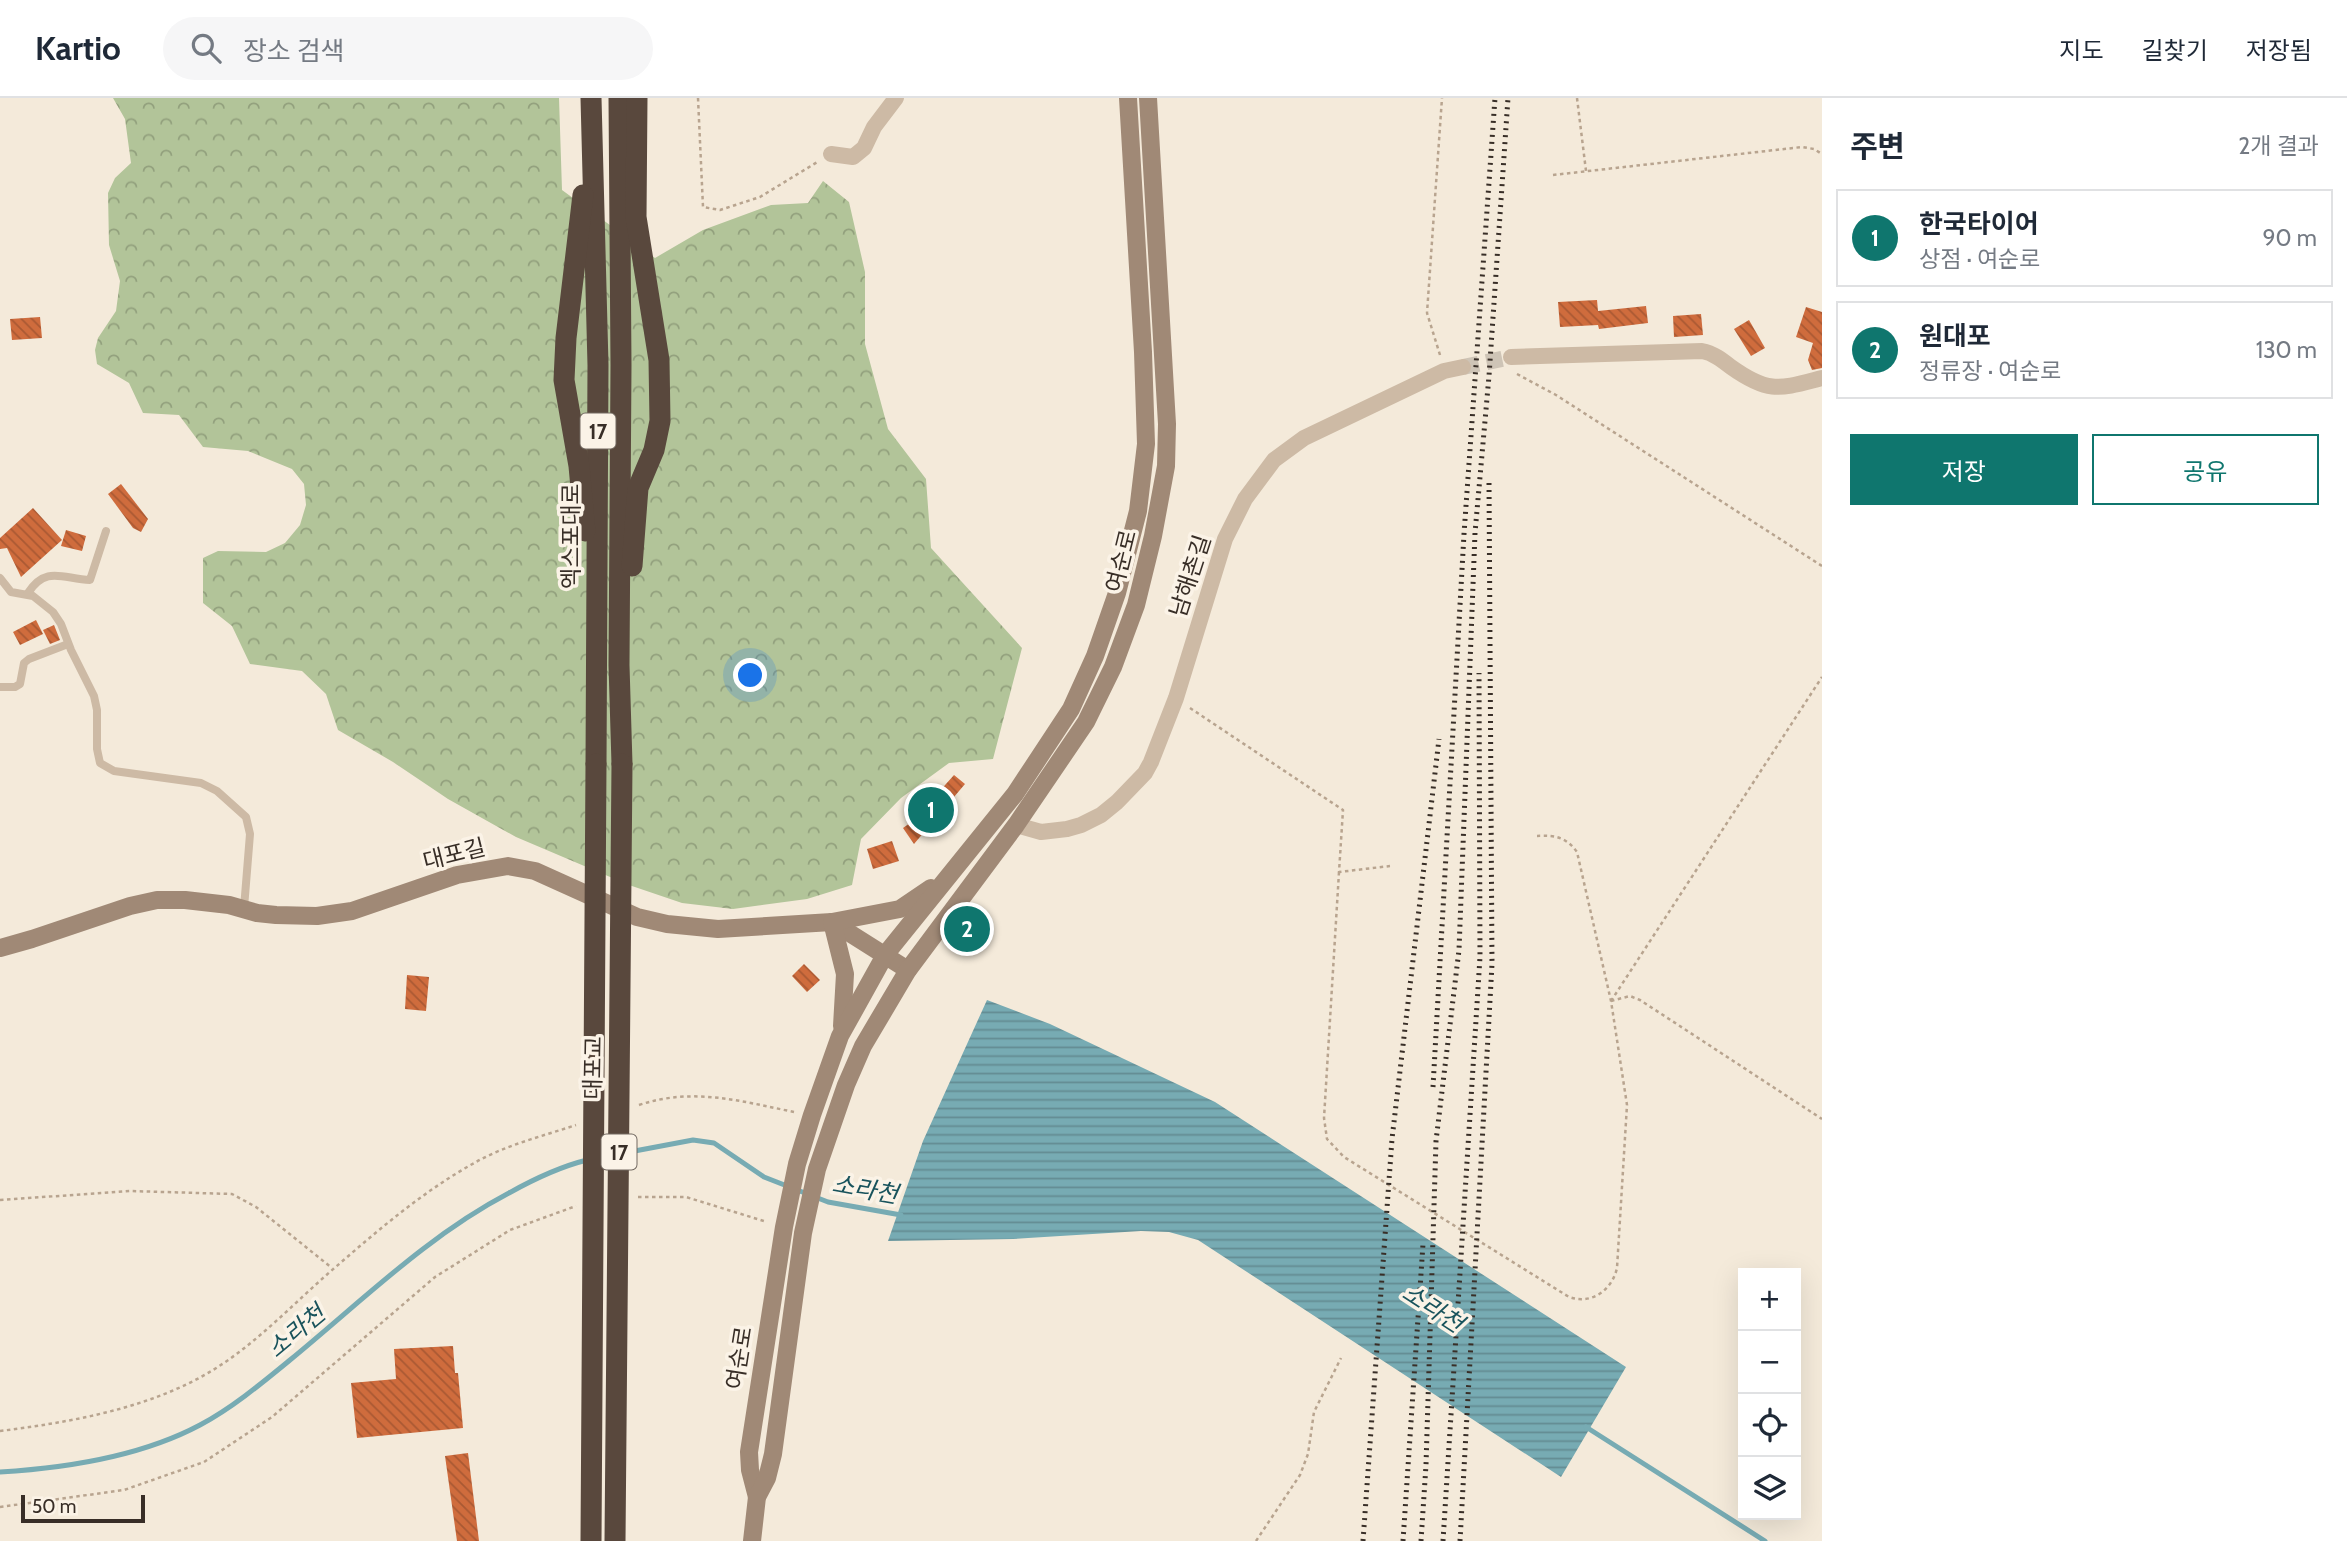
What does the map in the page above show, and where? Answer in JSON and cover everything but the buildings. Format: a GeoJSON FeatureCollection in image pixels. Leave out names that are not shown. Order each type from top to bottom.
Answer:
{"type":"FeatureCollection","features":[{"type":"Feature","properties":{"kind":"highway"},"geometry":{"type":"LineString","coordinates":[[581,98],[583,197],[566,338],[564,380],[579,466],[596,663]]}},
{"type":"Feature","properties":{"kind":"highway","name":"엑스포대로"},"geometry":{"type":"LineString","coordinates":[[591,98],[598,365],[596,764]]}},
{"type":"Feature","properties":{"kind":"highway","name":"17"},"geometry":{"type":"LineString","coordinates":[[619,98],[619,665]]}},
{"type":"Feature","properties":{"kind":"highway"},"geometry":{"type":"LineString","coordinates":[[619,665],[639,488],[660,421],[659,360],[636,217],[637,98]]}},
{"type":"Feature","properties":{"kind":"highway","name":"대포교"},"geometry":{"type":"LineString","coordinates":[[615,1541],[622,764],[619,665]]}},
{"type":"Feature","properties":{"kind":"highway","name":"대포교"},"geometry":{"type":"LineString","coordinates":[[591,1541],[596,764]]}},
{"type":"Feature","properties":{"kind":"street"},"geometry":{"type":"LineString","coordinates":[[831,154],[853,157],[864,148],[874,127],[896,98]]}},
{"type":"Feature","properties":{"kind":"street","name":"여순로"},"geometry":{"type":"LineString","coordinates":[[840,1036],[885,955],[1016,794],[1071,709],[1095,656],[1117,593],[1138,511],[1146,444],[1128,98]]}},
{"type":"Feature","properties":{"kind":"street","name":"여순로"},"geometry":{"type":"LineString","coordinates":[[757,1497],[767,1478],[773,1454],[803,1233],[817,1169],[846,1084],[885,1006],[908,970],[1016,825],[1086,722],[1113,667],[1136,605],[1166,466],[1167,424],[1148,98]]}},
{"type":"Feature","properties":{"kind":"street"},"geometry":{"type":"LineString","coordinates":[[1515,357],[1702,351],[1716,356],[1751,381],[1763,386],[1776,387],[1822,378]]}},
{"type":"Feature","properties":{"kind":"street","name":"남해촌길"},"geometry":{"type":"LineString","coordinates":[[1016,825],[1041,832],[1067,829],[1101,815],[1145,773],[1176,698],[1216,561],[1234,519],[1259,477],[1275,460],[1304,438],[1444,372],[1463,367]]}},
{"type":"Feature","properties":{"kind":"street","name":"대포길"},"geometry":{"type":"LineString","coordinates":[[0,948],[130,906],[157,900],[195,901],[276,915],[336,914],[457,875],[508,866],[535,871],[637,917],[667,924],[718,929],[831,922],[900,909],[956,868]]}},
{"type":"Feature","properties":{"kind":"street"},"geometry":{"type":"LineString","coordinates":[[831,922],[908,970]]}},
{"type":"Feature","properties":{"kind":"street"},"geometry":{"type":"LineString","coordinates":[[811,1115],[840,1036],[845,974],[831,922]]}},
{"type":"Feature","properties":{"kind":"street","name":"여순로"},"geometry":{"type":"LineString","coordinates":[[752,1541],[757,1497],[750,1470],[749,1452],[784,1227],[797,1164],[811,1115]]}},
{"type":"Feature","properties":{"kind":"lane"},"geometry":{"type":"LineString","coordinates":[[28,593],[36,581],[49,576],[61,575],[90,580],[106,531]]}},
{"type":"Feature","properties":{"kind":"lane"},"geometry":{"type":"LineString","coordinates":[[0,578],[11,592],[28,593],[53,612],[61,624],[94,696],[98,726],[97,749],[103,766],[114,771],[201,783],[218,791],[246,817],[250,834],[244,908]]}},
{"type":"Feature","properties":{"kind":"lane"},"geometry":{"type":"LineString","coordinates":[[0,687],[15,687],[20,684],[24,663],[29,659],[68,644]]}},
{"type":"Feature","properties":{"kind":"path"},"geometry":{"type":"LineString","coordinates":[[698,98],[703,207],[720,210],[760,197],[831,154]]}},
{"type":"Feature","properties":{"kind":"path"},"geometry":{"type":"LineString","coordinates":[[1442,98],[1427,313],[1444,372]]}},
{"type":"Feature","properties":{"kind":"path"},"geometry":{"type":"LineString","coordinates":[[1577,98],[1586,171]]}},
{"type":"Feature","properties":{"kind":"path"},"geometry":{"type":"LineString","coordinates":[[1553,175],[1802,148],[1814,149],[1822,154]]}},
{"type":"Feature","properties":{"kind":"path"},"geometry":{"type":"LineString","coordinates":[[1515,357],[1515,373],[1556,395],[1822,566]]}},
{"type":"Feature","properties":{"kind":"path"},"geometry":{"type":"LineString","coordinates":[[1611,1001],[1822,677]]}},
{"type":"Feature","properties":{"kind":"path"},"geometry":{"type":"LineString","coordinates":[[1176,698],[1343,810],[1324,1118],[1327,1139],[1344,1157],[1576,1299],[1594,1297],[1607,1289],[1615,1277],[1627,1105],[1611,1001],[1577,852],[1561,837],[1537,836]]}},
{"type":"Feature","properties":{"kind":"path"},"geometry":{"type":"LineString","coordinates":[[1339,872],[1390,866]]}},
{"type":"Feature","properties":{"kind":"path"},"geometry":{"type":"LineString","coordinates":[[1611,1001],[1630,996],[1640,1000],[1822,1119]]}},
{"type":"Feature","properties":{"kind":"path"},"geometry":{"type":"LineString","coordinates":[[628,1108],[654,1100],[706,1095],[811,1115]]}},
{"type":"Feature","properties":{"kind":"path"},"geometry":{"type":"LineString","coordinates":[[0,1431],[85,1417],[162,1395],[192,1381],[233,1357],[333,1269],[419,1199],[477,1161],[578,1125]]}},
{"type":"Feature","properties":{"kind":"path"},"geometry":{"type":"LineString","coordinates":[[0,1200],[130,1191],[232,1194],[256,1207],[333,1269]]}},
{"type":"Feature","properties":{"kind":"path"},"geometry":{"type":"LineString","coordinates":[[638,1197],[686,1197],[784,1227]]}},
{"type":"Feature","properties":{"kind":"path"},"geometry":{"type":"LineString","coordinates":[[0,1507],[124,1490],[204,1462],[272,1417],[435,1277],[510,1230],[568,1207],[580,1205]]}},
{"type":"Feature","properties":{"kind":"path"},"geometry":{"type":"LineString","coordinates":[[1256,1541],[1300,1475],[1308,1454],[1314,1412],[1341,1358]]}},
{"type":"Feature","properties":{"kind":"green space"},"geometry":{"type":"Polygon","coordinates":[[[113,98],[559,98],[562,190],[655,258],[703,230],[771,205],[808,203],[823,181],[849,202],[865,272],[865,344],[888,429],[926,479],[931,548],[1022,648],[993,759],[949,763],[901,798],[861,839],[852,885],[807,899],[733,909],[682,903],[629,885],[516,837],[448,799],[393,762],[338,730],[326,694],[302,671],[250,664],[232,626],[203,603],[203,558],[218,551],[266,552],[285,543],[300,525],[306,505],[304,484],[292,469],[248,451],[203,447],[179,415],[143,413],[129,383],[97,364],[95,350],[98,338],[116,311],[120,281],[109,245],[108,193],[115,178],[131,163],[125,119],[113,98]]]}},
{"type":"Feature","properties":{"kind":"water"},"geometry":{"type":"Polygon","coordinates":[[[987,1000],[1050,1024],[1215,1102],[1626,1367],[1561,1477],[1198,1240],[1169,1232],[1141,1231],[1013,1239],[888,1241],[923,1141],[987,1000]]]}},
{"type":"Feature","properties":{"kind":"waterway","name":"소라천"},"geometry":{"type":"LineString","coordinates":[[624,1153],[693,1140],[714,1143],[764,1177],[828,1202],[901,1215]]}},
{"type":"Feature","properties":{"kind":"waterway","name":"소라천"},"geometry":{"type":"LineString","coordinates":[[0,1472],[103,1459],[153,1445],[200,1425],[258,1386],[396,1270],[450,1229],[528,1183],[587,1160]]}},
{"type":"Feature","properties":{"kind":"waterway","name":"소라천"},"geometry":{"type":"LineString","coordinates":[[1586,1427],[1765,1541]]}},
{"type":"Feature","properties":{"kind":"tunnel"},"geometry":{"type":"LineString","coordinates":[[1463,367],[1511,357]]}},
{"type":"Feature","properties":{"kind":"railway"},"geometry":{"type":"LineString","coordinates":[[1433,1087],[1464,534],[1495,98]]}},
{"type":"Feature","properties":{"kind":"railway"},"geometry":{"type":"LineString","coordinates":[[1421,1541],[1426,1465],[1436,1141],[1459,950],[1475,533],[1508,98]]}},
{"type":"Feature","properties":{"kind":"railway"},"geometry":{"type":"LineString","coordinates":[[1460,1541],[1492,964],[1489,481]]}},
{"type":"Feature","properties":{"kind":"railway"},"geometry":{"type":"LineString","coordinates":[[1443,1541],[1480,957],[1479,673]]}},
{"type":"Feature","properties":{"kind":"railway"},"geometry":{"type":"LineString","coordinates":[[1363,1541],[1392,1139],[1439,739]]}},
{"type":"Feature","properties":{"kind":"railway"},"geometry":{"type":"LineString","coordinates":[[1403,1541],[1423,1244]]}},
{"type":"Feature","properties":{"kind":"place","name":"한국타이어"},"geometry":{"type":"Point","coordinates":[931,810]}},
{"type":"Feature","properties":{"kind":"place","name":"원대포"},"geometry":{"type":"Point","coordinates":[967,929]}}]}
